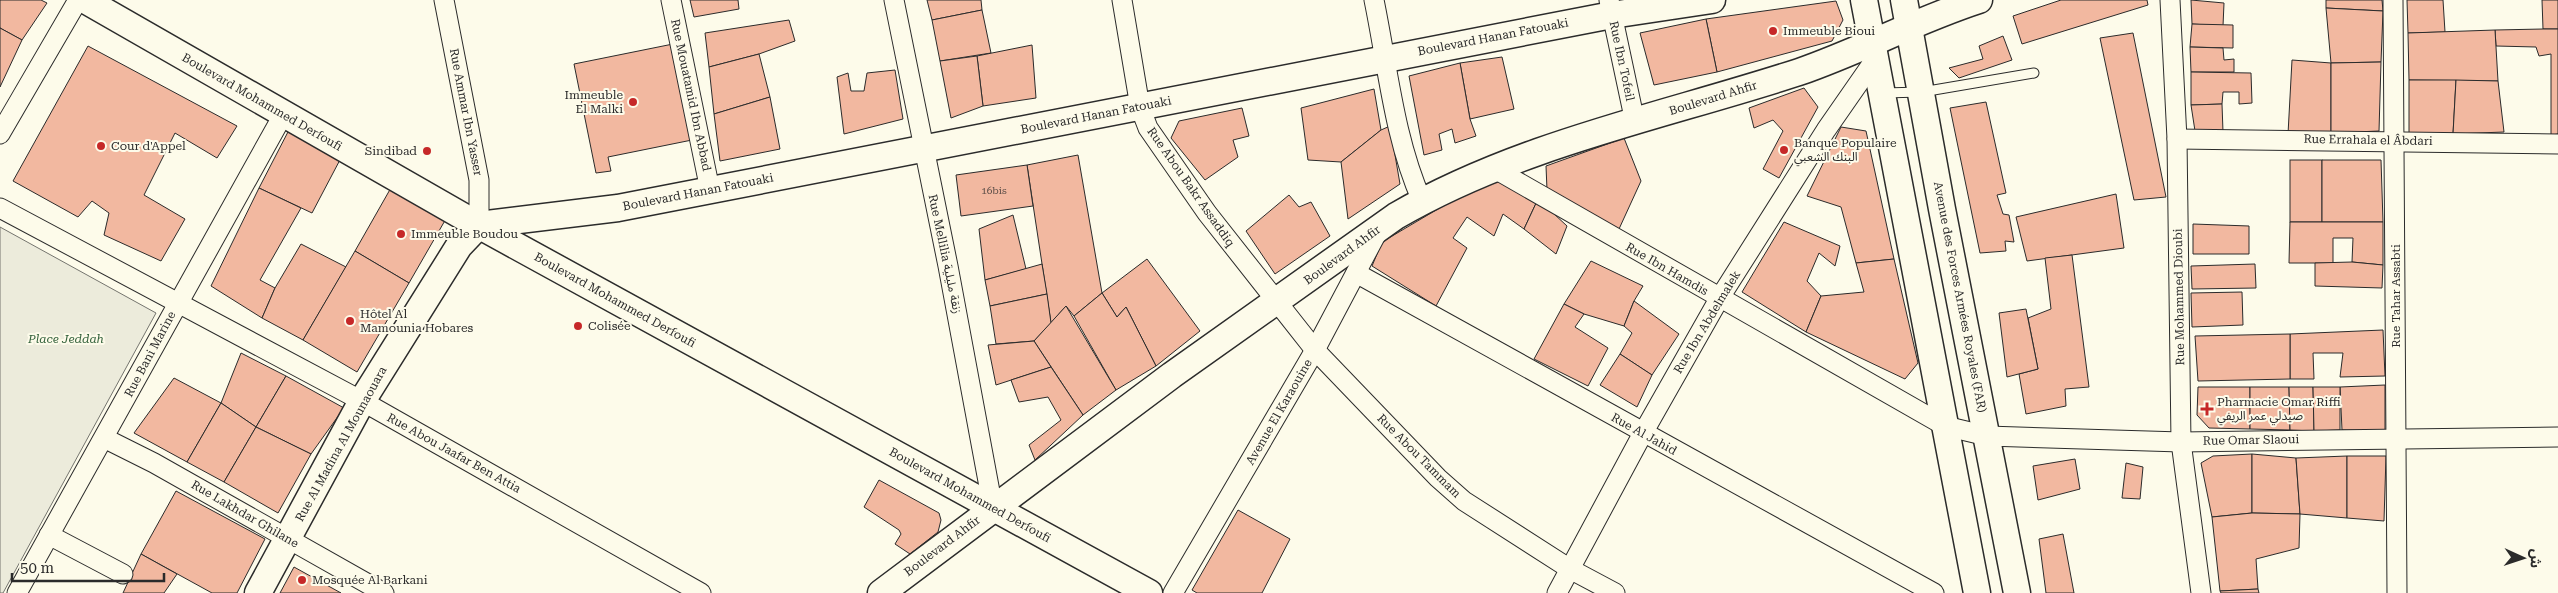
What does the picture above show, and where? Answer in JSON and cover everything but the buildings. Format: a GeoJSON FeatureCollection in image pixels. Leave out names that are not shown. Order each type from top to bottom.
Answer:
{"type":"FeatureCollection","features":[{"type":"Feature","properties":{"kind":"street"},"geometry":{"type":"LineString","coordinates":[[0,134],[78,0]]}},
{"type":"Feature","properties":{"kind":"street","name":"Boulevard Mohammed Derfoufi"},"geometry":{"type":"LineString","coordinates":[[85,0],[283,115],[479,225],[1149,593]]}},
{"type":"Feature","properties":{"kind":"street","name":"Rue Ammar Ibn Yasser"},"geometry":{"type":"LineString","coordinates":[[444,0],[479,180],[479,225]]}},
{"type":"Feature","properties":{"kind":"street","name":"Rue Mouatamid Ibn Abbad"},"geometry":{"type":"LineString","coordinates":[[671,0],[710,190]]}},
{"type":"Feature","properties":{"kind":"street","name":"Rue Mellilia زنقة مليلية"},"geometry":{"type":"LineString","coordinates":[[894,0],[948,266],[993,508]]}},
{"type":"Feature","properties":{"kind":"street","name":"Rue Abou Bakr Assaddiq"},"geometry":{"type":"LineString","coordinates":[[1122,0],[1140,107],[1148,128],[1206,213],[1276,302]]}},
{"type":"Feature","properties":{"kind":"street"},"geometry":{"type":"LineString","coordinates":[[1374,0],[1400,142],[1410,174],[1422,201]]}},
{"type":"Feature","properties":{"kind":"street","name":"Boulevard Hanan Fatouaki"},"geometry":{"type":"LineString","coordinates":[[479,225],[618,208],[1386,58],[1610,7],[1712,0]]}},
{"type":"Feature","properties":{"kind":"street"},"geometry":{"type":"LineString","coordinates":[[1864,0],[1872,52],[1976,593]]}},
{"type":"Feature","properties":{"kind":"street","name":"Avenue des Forces Armées Royales (FAR)"},"geometry":{"type":"LineString","coordinates":[[1904,0],[1942,209],[2017,593]]}},
{"type":"Feature","properties":{"kind":"street","name":"Boulevard Ahfir"},"geometry":{"type":"LineString","coordinates":[[880,593],[1172,375],[1379,228],[1422,201],[1536,152],[1799,72],[1872,52],[1910,26],[1979,0]]}},
{"type":"Feature","properties":{"kind":"street","name":"Rue Mohammed Dioubi"},"geometry":{"type":"LineString","coordinates":[[2170,0],[2177,139],[2181,442],[2201,593]]}},
{"type":"Feature","properties":{"kind":"street","name":"Rue Tahar Assabti"},"geometry":{"type":"LineString","coordinates":[[2393,0],[2396,140],[2397,593]]}},
{"type":"Feature","properties":{"kind":"street","name":"Rue Ibn Tofeil"},"geometry":{"type":"LineString","coordinates":[[1610,7],[1635,122]]}},
{"type":"Feature","properties":{"kind":"street","name":"Rue Ibn Abdelmalek"},"geometry":{"type":"LineString","coordinates":[[1557,593],[1643,433],[1719,298],[1841,106],[1872,52]]}},
{"type":"Feature","properties":{"kind":"street","name":"Rue Bani Marine"},"geometry":{"type":"LineString","coordinates":[[17,593],[283,115]]}},
{"type":"Feature","properties":{"kind":"street","name":"Rue Errahala el Âbdari"},"geometry":{"type":"LineString","coordinates":[[2177,139],[2396,140],[2558,144]]}},
{"type":"Feature","properties":{"kind":"street","name":"Rue Ibn Hamdis"},"geometry":{"type":"LineString","coordinates":[[1494,169],[1945,426]]}},
{"type":"Feature","properties":{"kind":"street","name":"Rue Abou Jaafar Ben Attia"},"geometry":{"type":"LineString","coordinates":[[0,208],[362,401],[701,593]]}},
{"type":"Feature","properties":{"kind":"street","name":"Rue Al Madina Al Mounaouara"},"geometry":{"type":"LineString","coordinates":[[258,593],[362,401],[459,246],[479,225]]}},
{"type":"Feature","properties":{"kind":"street","name":"Avenue El Karaouine"},"geometry":{"type":"LineString","coordinates":[[1173,593],[1315,350],[1379,228]]}},
{"type":"Feature","properties":{"kind":"street","name":"Rue Al Jahid"},"geometry":{"type":"LineString","coordinates":[[1356,273],[1934,593]]}},
{"type":"Feature","properties":{"kind":"street","name":"Rue Abou Tammam"},"geometry":{"type":"LineString","coordinates":[[1276,302],[1315,350],[1438,478],[1464,501],[1570,569],[1615,593]]}},
{"type":"Feature","properties":{"kind":"street","name":"Rue Omar Slaoui"},"geometry":{"type":"LineString","coordinates":[[1945,426],[1987,436],[2181,442],[2558,437]]}},
{"type":"Feature","properties":{"kind":"street","name":"Rue Lakhdar Ghilane"},"geometry":{"type":"LineString","coordinates":[[104,438],[154,463],[384,593]]}},
{"type":"Feature","properties":{"kind":"street"},"geometry":{"type":"LineString","coordinates":[[49,535],[123,574]]}},
{"type":"Feature","properties":{"kind":"lane"},"geometry":{"type":"LineString","coordinates":[[1880,93],[1922,92],[2034,73]]}},
{"type":"Feature","properties":{"kind":"green space","name":"Place Jeddah"},"geometry":{"type":"Polygon","coordinates":[[[0,227],[156,313],[3,593],[0,593],[0,227]]]}},
{"type":"Feature","properties":{"kind":"place","name":"Immeuble Bioui"},"geometry":{"type":"Point","coordinates":[1773,31]}},
{"type":"Feature","properties":{"kind":"place","name":"Immeuble El Malki"},"geometry":{"type":"Point","coordinates":[633,102]}},
{"type":"Feature","properties":{"kind":"place","name":"Cour d'Appel"},"geometry":{"type":"Point","coordinates":[101,146]}},
{"type":"Feature","properties":{"kind":"place","name":"Banque Populaire البنك الشعبي"},"geometry":{"type":"Point","coordinates":[1784,150]}},
{"type":"Feature","properties":{"kind":"place","name":"Sindibad"},"geometry":{"type":"Point","coordinates":[427,151]}},
{"type":"Feature","properties":{"kind":"place","name":"Immeuble Boudou"},"geometry":{"type":"Point","coordinates":[401,234]}},
{"type":"Feature","properties":{"kind":"place","name":"Hôtel Al Mamounia Hobares"},"geometry":{"type":"Point","coordinates":[350,321]}},
{"type":"Feature","properties":{"kind":"place","name":"Colisée"},"geometry":{"type":"Point","coordinates":[578,326]}},
{"type":"Feature","properties":{"kind":"place","name":"Pharmacie Omar Riffi صيدلي عمر الريفي"},"geometry":{"type":"Point","coordinates":[2207,409]}},
{"type":"Feature","properties":{"kind":"place","name":"Mosquée Al Barkani"},"geometry":{"type":"Point","coordinates":[302,580]}}]}
